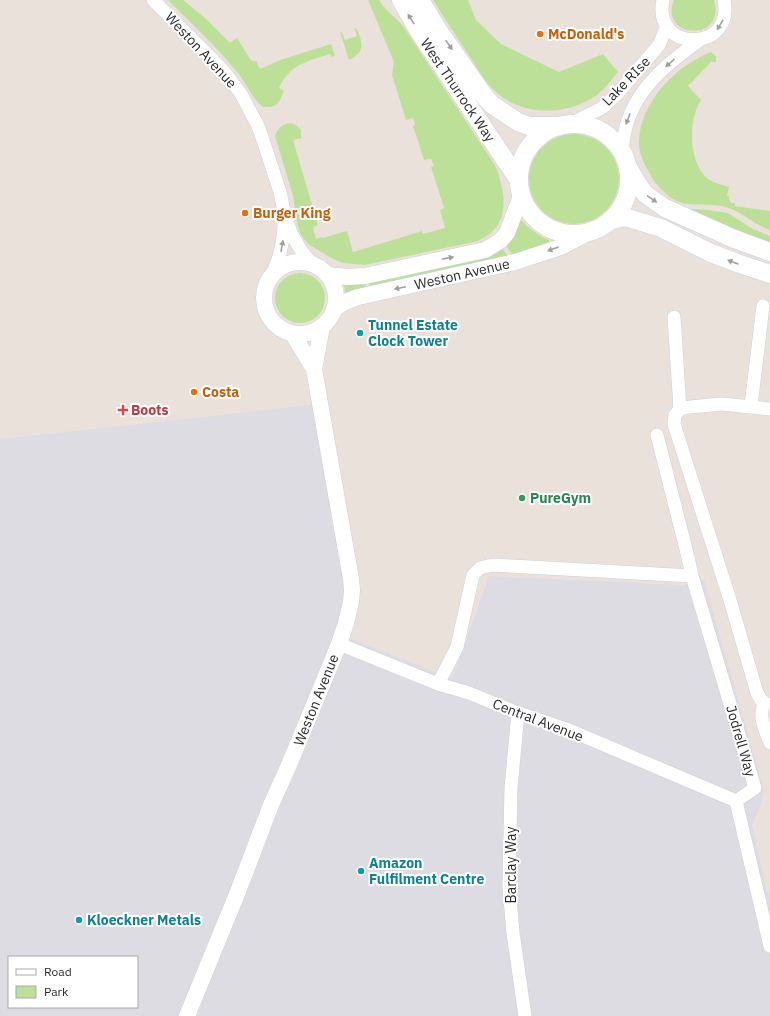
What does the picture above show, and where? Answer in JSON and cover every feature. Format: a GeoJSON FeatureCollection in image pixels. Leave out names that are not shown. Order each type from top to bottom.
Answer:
{"type":"FeatureCollection","features":[{"type":"Feature","properties":{"kind":"main road","name":"West Thurrock Way"},"geometry":{"type":"LineString","coordinates":[[401,0],[418,30],[519,188]]}},
{"type":"Feature","properties":{"kind":"main road","name":"West Thurrock Way"},"geometry":{"type":"LineString","coordinates":[[420,0],[438,30],[491,104],[518,122],[529,126],[564,125]]}},
{"type":"Feature","properties":{"kind":"main road"},"geometry":{"type":"LineString","coordinates":[[629,169],[629,187],[627,197],[618,213],[612,220],[601,228],[588,233],[569,235],[559,233],[545,227],[532,216],[525,207],[519,188],[521,161],[528,146],[541,134],[564,125],[587,125],[600,130],[612,138],[622,151],[629,169],[645,194],[665,208],[732,238],[770,252]]}},
{"type":"Feature","properties":{"kind":"main road"},"geometry":{"type":"LineString","coordinates":[[612,220],[625,217],[661,228],[711,253],[770,274]]}},
{"type":"Feature","properties":{"kind":"street","name":"Weston Avenue"},"geometry":{"type":"LineString","coordinates":[[154,0],[227,75],[241,94],[258,126],[280,192],[285,216],[292,235],[302,252],[313,265]]}},
{"type":"Feature","properties":{"kind":"street"},"geometry":{"type":"LineString","coordinates":[[663,0],[662,13],[667,26],[673,33],[688,40],[700,40]]}},
{"type":"Feature","properties":{"kind":"street","name":"Lake RIse"},"geometry":{"type":"LineString","coordinates":[[622,151],[626,127],[633,107],[643,91],[666,66],[700,40],[709,37],[719,28],[725,13],[724,0]]}},
{"type":"Feature","properties":{"kind":"street","name":"Lake RIse"},"geometry":{"type":"LineString","coordinates":[[564,125],[602,108],[618,94],[659,45],[667,26]]}},
{"type":"Feature","properties":{"kind":"street","name":"Weston Avenue"},"geometry":{"type":"LineString","coordinates":[[326,274],[348,277],[365,276],[485,250],[500,241],[507,232],[519,188]]}},
{"type":"Feature","properties":{"kind":"street","name":"Weston Avenue"},"geometry":{"type":"LineString","coordinates":[[272,275],[281,255],[285,216]]}},
{"type":"Feature","properties":{"kind":"street","name":"Weston Avenue"},"geometry":{"type":"LineString","coordinates":[[334,309],[345,302],[358,297],[515,262],[561,246],[588,233]]}},
{"type":"Feature","properties":{"kind":"street"},"geometry":{"type":"LineString","coordinates":[[294,263],[313,265],[326,274],[331,280],[335,290],[336,299],[330,318],[322,327],[308,333],[292,333],[281,329],[275,325],[265,308],[264,292],[266,286],[272,275],[283,267],[294,263]]}},
{"type":"Feature","properties":{"kind":"street"},"geometry":{"type":"LineString","coordinates":[[751,406],[762,306]]}},
{"type":"Feature","properties":{"kind":"street"},"geometry":{"type":"LineString","coordinates":[[674,317],[680,409],[676,415],[675,426],[729,594],[757,693],[761,700],[768,702],[762,708],[761,714],[770,743]]}},
{"type":"Feature","properties":{"kind":"street","name":"Weston Avenue"},"geometry":{"type":"LineString","coordinates":[[186,1016],[237,894],[271,805],[339,644],[346,624],[351,602],[352,584],[314,369],[322,327]]}},
{"type":"Feature","properties":{"kind":"street","name":"Weston Avenue"},"geometry":{"type":"LineString","coordinates":[[292,333],[314,369]]}},
{"type":"Feature","properties":{"kind":"street"},"geometry":{"type":"LineString","coordinates":[[680,409],[722,404],[770,409]]}},
{"type":"Feature","properties":{"kind":"street"},"geometry":{"type":"LineString","coordinates":[[438,684],[457,647],[473,576],[480,568],[492,564],[692,576],[688,553],[657,435]]}},
{"type":"Feature","properties":{"kind":"street","name":"Jodrell Way"},"geometry":{"type":"LineString","coordinates":[[692,576],[755,788],[736,801]]}},
{"type":"Feature","properties":{"kind":"street","name":"Central Avenue"},"geometry":{"type":"LineString","coordinates":[[339,644],[438,684],[469,693],[518,713],[569,730],[736,801]]}},
{"type":"Feature","properties":{"kind":"street","name":"Barclay Way"},"geometry":{"type":"LineString","coordinates":[[518,713],[511,788],[509,886],[513,933],[525,1016]]}},
{"type":"Feature","properties":{"kind":"street"},"geometry":{"type":"LineString","coordinates":[[736,801],[770,946]]}},
{"type":"Feature","properties":{"kind":"shaded area"},"geometry":{"type":"Polygon","coordinates":[[[324,403],[358,601],[350,638],[452,679],[489,576],[682,585],[704,580],[764,791],[761,804],[752,825],[767,892],[770,892],[770,1016],[0,1016],[0,439],[324,403]]]}},
{"type":"Feature","properties":{"kind":"green space"},"geometry":{"type":"Polygon","coordinates":[[[168,0],[183,0],[205,18],[230,43],[237,38],[250,59],[252,61],[256,61],[260,69],[283,59],[331,44],[335,56],[331,57],[330,54],[306,62],[294,69],[283,80],[279,88],[284,91],[279,102],[271,107],[263,107],[255,99],[229,62],[168,0]]]}},
{"type":"Feature","properties":{"kind":"green space"},"geometry":{"type":"Polygon","coordinates":[[[368,0],[379,0],[403,26],[495,165],[502,187],[503,208],[497,227],[489,235],[478,241],[365,265],[343,263],[333,259],[308,244],[301,235],[297,223],[293,196],[275,136],[283,125],[290,123],[298,126],[301,130],[301,138],[293,140],[318,225],[313,227],[316,239],[347,231],[353,252],[422,231],[423,234],[445,228],[440,210],[444,208],[431,167],[434,166],[431,159],[424,160],[413,126],[415,125],[413,118],[406,120],[392,75],[394,62],[368,0]]]}},
{"type":"Feature","properties":{"kind":"green space"},"geometry":{"type":"Polygon","coordinates":[[[433,0],[468,0],[476,20],[501,44],[559,72],[603,54],[618,72],[597,95],[572,107],[545,111],[518,106],[495,91],[488,83],[433,0]]]}},
{"type":"Feature","properties":{"kind":"green space"},"geometry":{"type":"Polygon","coordinates":[[[674,0],[714,0],[715,14],[711,24],[703,29],[693,31],[683,28],[675,22],[672,13],[674,0]]]}},
{"type":"Feature","properties":{"kind":"green space"},"geometry":{"type":"Polygon","coordinates":[[[354,28],[357,29],[359,34],[361,47],[358,54],[349,60],[340,32],[342,32],[345,40],[357,36],[354,28]]]}},
{"type":"Feature","properties":{"kind":"green space"},"geometry":{"type":"Polygon","coordinates":[[[711,52],[716,56],[716,62],[711,62],[688,86],[701,100],[697,108],[692,129],[692,141],[697,163],[701,172],[708,179],[715,183],[729,187],[727,196],[729,196],[731,203],[735,203],[735,206],[770,211],[770,230],[728,208],[715,205],[696,205],[678,202],[656,184],[641,156],[639,146],[640,131],[644,116],[651,102],[672,77],[684,67],[697,58],[711,52]]]}},
{"type":"Feature","properties":{"kind":"green space"},"geometry":{"type":"Polygon","coordinates":[[[574,134],[591,138],[606,147],[615,162],[619,179],[615,196],[606,211],[591,220],[574,224],[557,220],[542,211],[533,196],[529,179],[533,162],[542,147],[557,138],[574,134]]]}},
{"type":"Feature","properties":{"kind":"green space"},"geometry":{"type":"Polygon","coordinates":[[[692,209],[728,213],[753,229],[770,236],[770,245],[690,213],[692,209]]]}},
{"type":"Feature","properties":{"kind":"green space"},"geometry":{"type":"Polygon","coordinates":[[[520,219],[533,231],[549,240],[549,242],[514,256],[505,245],[520,219]]]}},
{"type":"Feature","properties":{"kind":"green space"},"geometry":{"type":"Polygon","coordinates":[[[502,248],[509,258],[370,286],[369,281],[502,248]]]}},
{"type":"Feature","properties":{"kind":"green space"},"geometry":{"type":"Polygon","coordinates":[[[300,273],[309,275],[318,280],[323,289],[325,298],[323,307],[318,316],[309,321],[300,323],[291,321],[282,316],[277,307],[275,298],[277,289],[282,280],[291,275],[300,273]]]}},
{"type":"Feature","properties":{"kind":"green space"},"geometry":{"type":"Polygon","coordinates":[[[365,282],[366,287],[345,293],[344,284],[365,282]]]}},
{"type":"Feature","properties":{"kind":"place","name":"McDonald's"},"geometry":{"type":"Point","coordinates":[540,34]}},
{"type":"Feature","properties":{"kind":"place","name":"Burger King"},"geometry":{"type":"Point","coordinates":[245,213]}},
{"type":"Feature","properties":{"kind":"place","name":"Tunnel Estate Clock Tower"},"geometry":{"type":"Point","coordinates":[360,333]}},
{"type":"Feature","properties":{"kind":"place","name":"Costa"},"geometry":{"type":"Point","coordinates":[194,392]}},
{"type":"Feature","properties":{"kind":"place","name":"Boots"},"geometry":{"type":"Point","coordinates":[123,410]}},
{"type":"Feature","properties":{"kind":"place","name":"PureGym"},"geometry":{"type":"Point","coordinates":[522,498]}},
{"type":"Feature","properties":{"kind":"place","name":"Amazon Fulfilment Centre"},"geometry":{"type":"Point","coordinates":[361,871]}},
{"type":"Feature","properties":{"kind":"place","name":"Kloeckner Metals"},"geometry":{"type":"Point","coordinates":[79,920]}}]}
